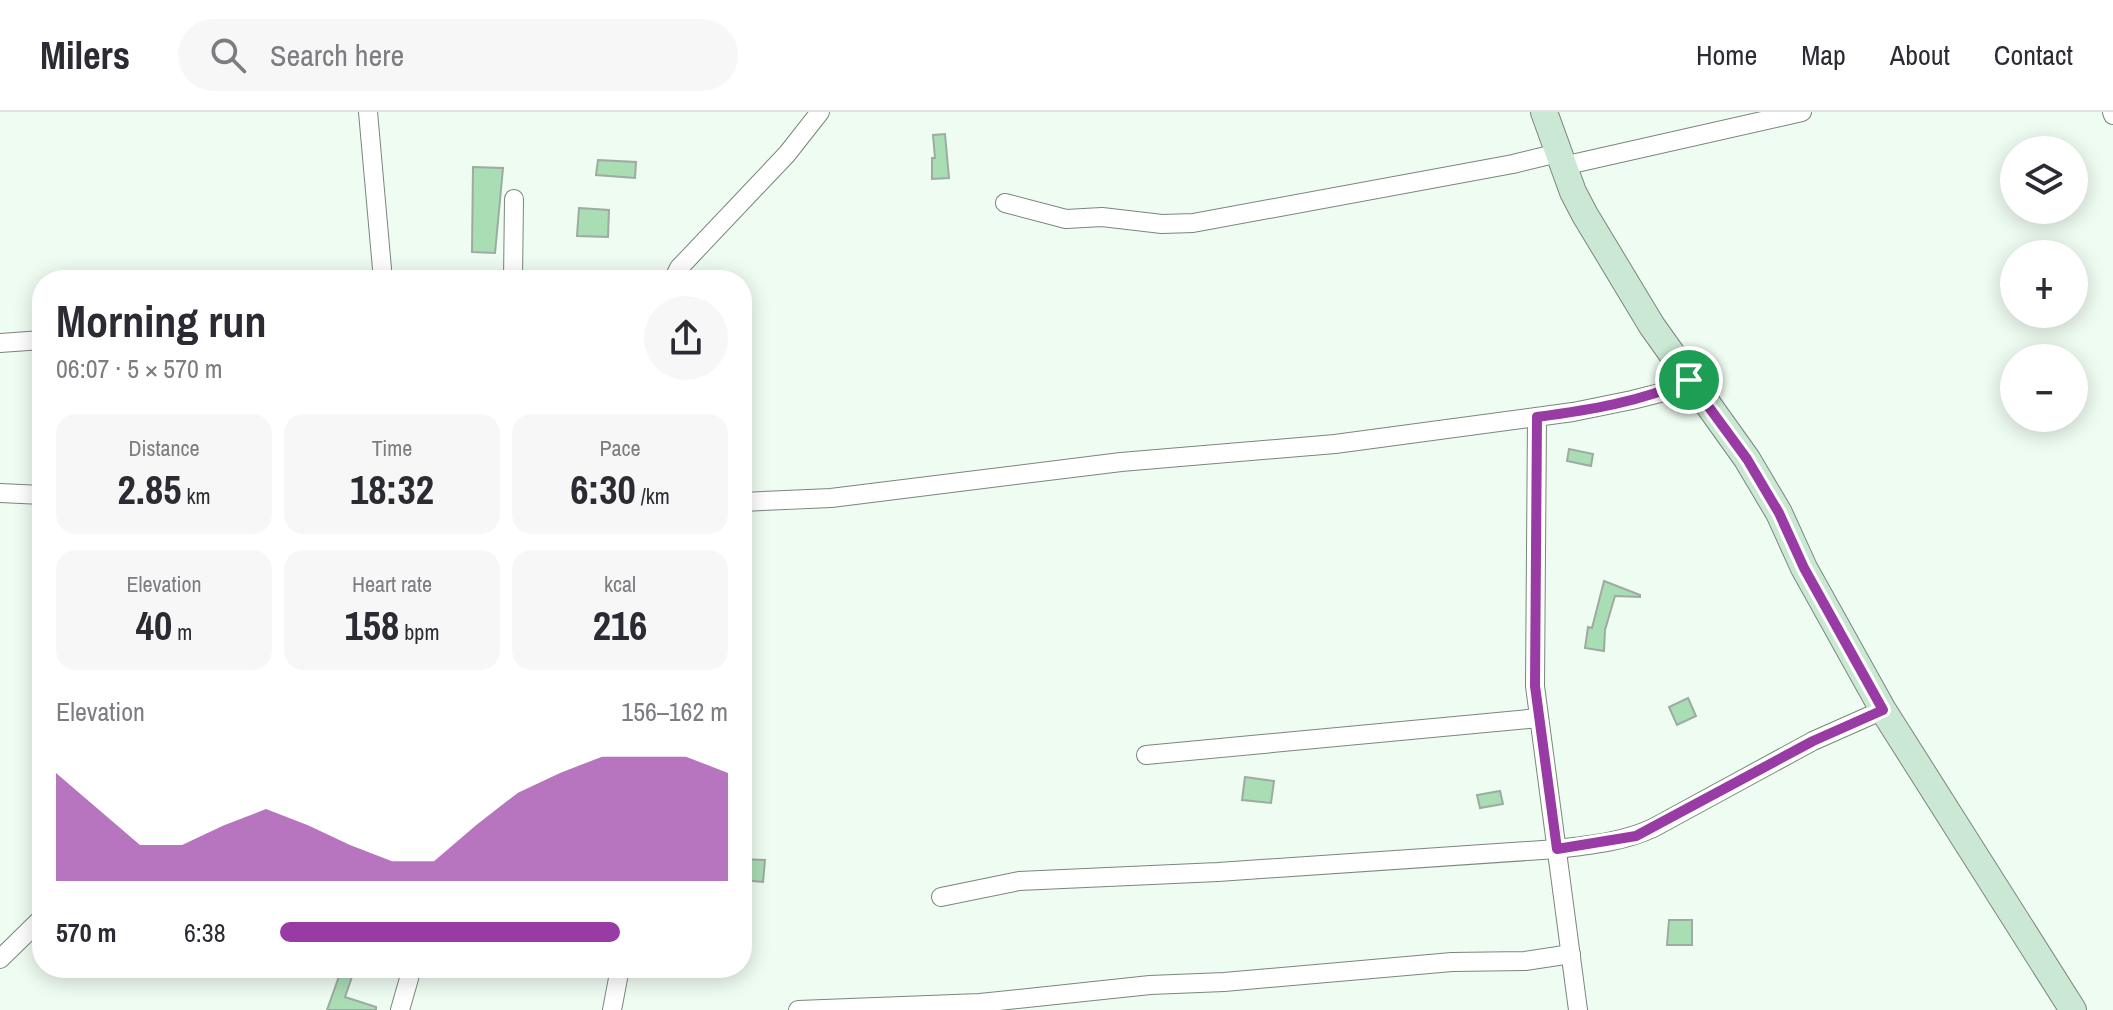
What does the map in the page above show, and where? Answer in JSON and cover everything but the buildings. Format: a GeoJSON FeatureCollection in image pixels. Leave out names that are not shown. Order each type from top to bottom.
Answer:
{"type":"FeatureCollection","features":[{"type":"Feature","properties":{"kind":"street"},"geometry":{"type":"LineString","coordinates":[[368,112],[382,270]]}},
{"type":"Feature","properties":{"kind":"street"},"geometry":{"type":"LineString","coordinates":[[678,270],[787,154],[820,112]]}},
{"type":"Feature","properties":{"kind":"street"},"geometry":{"type":"LineString","coordinates":[[1544,112],[1560,159],[1585,215],[1652,326],[1747,459],[1779,513],[1804,568],[1883,710],[2073,1010]]}},
{"type":"Feature","properties":{"kind":"street"},"geometry":{"type":"LineString","coordinates":[[1005,203],[1066,219],[1102,217],[1162,224],[1193,223],[1513,164],[1560,159],[1764,116],[1802,112]]}},
{"type":"Feature","properties":{"kind":"street"},"geometry":{"type":"LineString","coordinates":[[513,270],[514,199]]}},
{"type":"Feature","properties":{"kind":"street"},"geometry":{"type":"LineString","coordinates":[[0,343],[32,341]]}},
{"type":"Feature","properties":{"kind":"street"},"geometry":{"type":"LineString","coordinates":[[752,502],[831,498],[1121,462],[1335,444],[1537,417],[1632,400],[1660,393],[1689,380]]}},
{"type":"Feature","properties":{"kind":"street"},"geometry":{"type":"LineString","coordinates":[[1537,417],[1535,686],[1578,1010]]}},
{"type":"Feature","properties":{"kind":"street"},"geometry":{"type":"LineString","coordinates":[[0,493],[32,495]]}},
{"type":"Feature","properties":{"kind":"street"},"geometry":{"type":"LineString","coordinates":[[941,897],[1019,881],[1218,872],[1557,849],[1636,836],[1813,741],[1883,710]]}},
{"type":"Feature","properties":{"kind":"street"},"geometry":{"type":"LineString","coordinates":[[1146,755],[1539,718]]}},
{"type":"Feature","properties":{"kind":"street"},"geometry":{"type":"LineString","coordinates":[[0,959],[32,928]]}},
{"type":"Feature","properties":{"kind":"street"},"geometry":{"type":"LineString","coordinates":[[798,1010],[980,1006],[1150,985],[1224,982],[1452,962],[1525,961],[1571,954]]}},
{"type":"Feature","properties":{"kind":"street"},"geometry":{"type":"LineString","coordinates":[[400,1010],[409,978]]}},
{"type":"Feature","properties":{"kind":"street"},"geometry":{"type":"LineString","coordinates":[[612,1010],[618,978]]}},
{"type":"Feature","properties":{"kind":"route"},"geometry":{"type":"LineString","coordinates":[[1689,380],[1747,459],[1779,513],[1804,568],[1883,710],[1813,741],[1636,836],[1557,849],[1535,686],[1537,417],[1632,400],[1660,393],[1689,380]]}}]}
